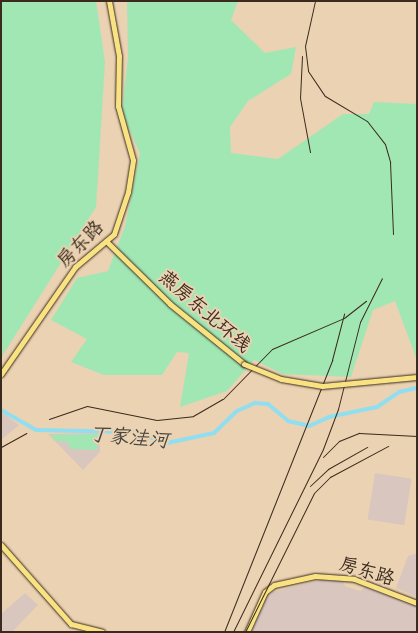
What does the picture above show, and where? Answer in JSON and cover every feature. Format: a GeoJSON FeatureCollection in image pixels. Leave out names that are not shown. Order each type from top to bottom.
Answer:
{"type":"FeatureCollection","features":[{"type":"Feature","properties":{"kind":"main road","name":"房东路"},"geometry":{"type":"LineString","coordinates":[[1,374],[74,267],[107,240],[116,228],[132,166],[118,106],[119,56],[109,1]]}},
{"type":"Feature","properties":{"kind":"main road","name":"燕房东北环线"},"geometry":{"type":"LineString","coordinates":[[107,240],[201,329],[245,363],[279,375],[323,383],[417,376]]}},
{"type":"Feature","properties":{"kind":"main road"},"geometry":{"type":"LineString","coordinates":[[1,545],[71,624],[102,632]]}},
{"type":"Feature","properties":{"kind":"main road","name":"房东路"},"geometry":{"type":"LineString","coordinates":[[247,632],[265,592],[274,585],[315,576],[354,578],[417,603]]}},
{"type":"Feature","properties":{"kind":"main road"},"geometry":{"type":"LineString","coordinates":[[69,632],[71,624]]}},
{"type":"Feature","properties":{"kind":"shaded area"},"geometry":{"type":"Polygon","coordinates":[[[1,412],[19,425],[1,440],[1,412]]]}},
{"type":"Feature","properties":{"kind":"shaded area"},"geometry":{"type":"Polygon","coordinates":[[[100,433],[100,452],[83,470],[48,434],[100,433]]]}},
{"type":"Feature","properties":{"kind":"shaded area"},"geometry":{"type":"Polygon","coordinates":[[[375,473],[412,479],[404,525],[368,519],[375,473]]]}},
{"type":"Feature","properties":{"kind":"shaded area"},"geometry":{"type":"Polygon","coordinates":[[[417,553],[417,597],[396,588],[408,556],[417,553]]]}},
{"type":"Feature","properties":{"kind":"shaded area"},"geometry":{"type":"Polygon","coordinates":[[[323,579],[343,581],[345,586],[360,591],[367,586],[417,606],[417,632],[250,632],[263,600],[273,592],[323,579]]]}},
{"type":"Feature","properties":{"kind":"shaded area"},"geometry":{"type":"Polygon","coordinates":[[[25,593],[38,605],[12,632],[1,632],[1,614],[25,593]]]}},
{"type":"Feature","properties":{"kind":"green space"},"geometry":{"type":"Polygon","coordinates":[[[1,1],[96,1],[105,62],[96,207],[1,358],[1,1]]]}},
{"type":"Feature","properties":{"kind":"green space"},"geometry":{"type":"Polygon","coordinates":[[[127,1],[238,1],[231,20],[265,53],[296,47],[291,74],[248,101],[230,127],[231,153],[278,159],[343,114],[369,114],[374,102],[417,104],[417,360],[395,301],[373,310],[351,377],[283,374],[254,360],[227,391],[180,407],[189,353],[177,352],[162,375],[104,375],[71,362],[87,339],[51,320],[77,278],[108,271],[125,226],[140,154],[122,112],[128,57],[127,1]]]}},
{"type":"Feature","properties":{"kind":"green space"},"geometry":{"type":"Polygon","coordinates":[[[98,434],[97,450],[71,449],[67,442],[56,441],[50,435],[98,434]]]}},
{"type":"Feature","properties":{"kind":"waterway","name":"丁家洼河"},"geometry":{"type":"LineString","coordinates":[[1,410],[36,430],[132,432],[167,443],[214,433],[237,411],[255,403],[268,404],[288,421],[309,426],[329,417],[377,407],[399,392],[417,388]]}},
{"type":"Feature","properties":{"kind":"railway"},"geometry":{"type":"LineString","coordinates":[[315,1],[305,46],[308,71],[325,96],[367,121],[385,144],[390,162],[393,234]]}},
{"type":"Feature","properties":{"kind":"railway"},"geometry":{"type":"LineString","coordinates":[[302,56],[300,98],[310,152]]}},
{"type":"Feature","properties":{"kind":"railway"},"geometry":{"type":"LineString","coordinates":[[233,632],[323,449],[338,409],[360,322],[382,278]]}},
{"type":"Feature","properties":{"kind":"railway"},"geometry":{"type":"LineString","coordinates":[[49,419],[87,406],[157,420],[193,416],[223,399],[272,349],[344,318],[366,301]]}},
{"type":"Feature","properties":{"kind":"railway"},"geometry":{"type":"LineString","coordinates":[[224,632],[332,360],[344,314]]}},
{"type":"Feature","properties":{"kind":"railway"},"geometry":{"type":"LineString","coordinates":[[1,447],[26,433]]}},
{"type":"Feature","properties":{"kind":"railway"},"geometry":{"type":"LineString","coordinates":[[323,457],[339,441],[359,433],[417,436]]}},
{"type":"Feature","properties":{"kind":"railway"},"geometry":{"type":"LineString","coordinates":[[245,632],[314,493],[330,477],[388,446]]}},
{"type":"Feature","properties":{"kind":"railway"},"geometry":{"type":"LineString","coordinates":[[310,486],[328,469],[367,447]]}}]}
